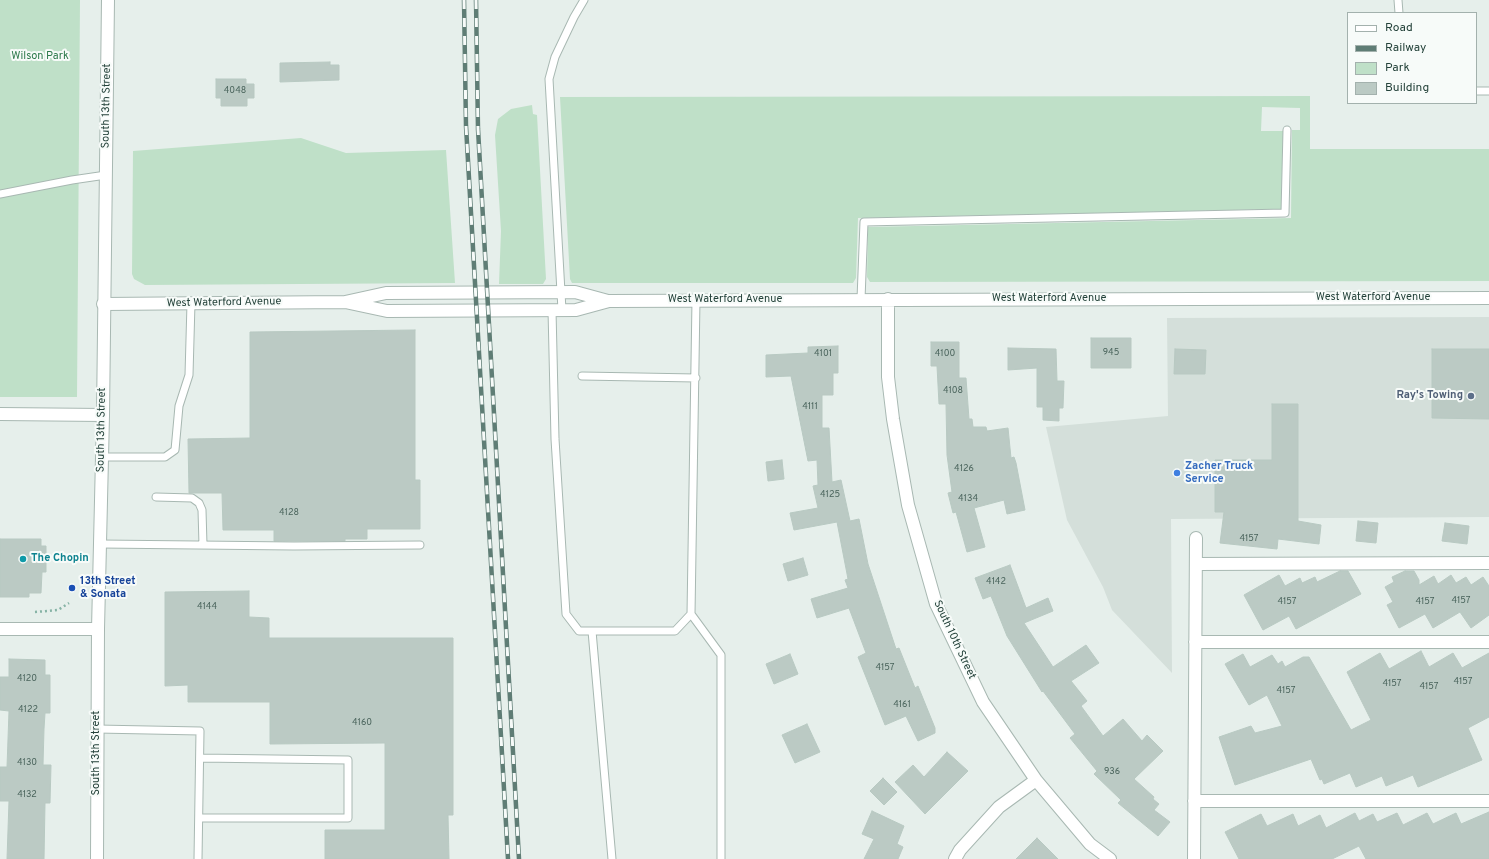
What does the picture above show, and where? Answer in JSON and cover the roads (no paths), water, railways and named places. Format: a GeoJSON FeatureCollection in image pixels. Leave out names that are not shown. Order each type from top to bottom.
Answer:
{"type":"FeatureCollection","features":[{"type":"Feature","properties":{"kind":"street","name":"South 13th Street"},"geometry":{"type":"LineString","coordinates":[[97,859],[98,629],[103,415],[103,304],[108,0]]}},
{"type":"Feature","properties":{"kind":"street","name":"West Waterford Avenue"},"geometry":{"type":"LineString","coordinates":[[103,304],[345,302],[386,293],[575,292],[609,301]]}},
{"type":"Feature","properties":{"kind":"street","name":"West Waterford Avenue"},"geometry":{"type":"LineString","coordinates":[[345,302],[387,311],[576,310],[609,301],[1489,298]]}},
{"type":"Feature","properties":{"kind":"street","name":"South 10th Street"},"geometry":{"type":"LineString","coordinates":[[888,299],[888,377],[894,419],[908,505],[936,604],[983,702],[1036,780],[1090,844],[1110,859]]}},
{"type":"Feature","properties":{"kind":"street"},"geometry":{"type":"LineString","coordinates":[[0,414],[103,415]]}},
{"type":"Feature","properties":{"kind":"street"},"geometry":{"type":"LineString","coordinates":[[1194,859],[1196,538]]}},
{"type":"Feature","properties":{"kind":"street"},"geometry":{"type":"LineString","coordinates":[[1196,564],[1489,562]]}},
{"type":"Feature","properties":{"kind":"street"},"geometry":{"type":"LineString","coordinates":[[0,629],[98,629]]}},
{"type":"Feature","properties":{"kind":"street"},"geometry":{"type":"LineString","coordinates":[[1195,642],[1489,642]]}},
{"type":"Feature","properties":{"kind":"street"},"geometry":{"type":"LineString","coordinates":[[955,859],[960,850],[999,807],[1036,780]]}},
{"type":"Feature","properties":{"kind":"street"},"geometry":{"type":"LineString","coordinates":[[1194,801],[1489,801]]}},
{"type":"Feature","properties":{"kind":"lane"},"geometry":{"type":"LineString","coordinates":[[584,0],[574,17],[555,57],[548,79],[548,101],[562,292],[557,310],[555,439],[566,614],[579,631],[675,631],[691,614]]}},
{"type":"Feature","properties":{"kind":"lane"},"geometry":{"type":"LineString","coordinates":[[1398,0],[1398,12]]}},
{"type":"Feature","properties":{"kind":"lane"},"geometry":{"type":"LineString","coordinates":[[1477,91],[1489,91]]}},
{"type":"Feature","properties":{"kind":"lane"},"geometry":{"type":"LineString","coordinates":[[861,299],[864,222],[1285,213],[1287,130]]}},
{"type":"Feature","properties":{"kind":"lane"},"geometry":{"type":"LineString","coordinates":[[0,194],[72,180],[106,176]]}},
{"type":"Feature","properties":{"kind":"lane"},"geometry":{"type":"LineString","coordinates":[[696,300],[696,378],[691,614],[721,654],[721,859]]}},
{"type":"Feature","properties":{"kind":"lane"},"geometry":{"type":"LineString","coordinates":[[102,456],[165,457],[175,450],[178,406],[190,375],[191,303]]}},
{"type":"Feature","properties":{"kind":"lane"},"geometry":{"type":"LineString","coordinates":[[582,376],[696,378]]}},
{"type":"Feature","properties":{"kind":"lane"},"geometry":{"type":"LineString","coordinates":[[156,497],[192,498],[199,503],[202,510],[203,545]]}},
{"type":"Feature","properties":{"kind":"lane"},"geometry":{"type":"LineString","coordinates":[[100,544],[420,545]]}},
{"type":"Feature","properties":{"kind":"lane"},"geometry":{"type":"LineString","coordinates":[[592,631],[612,859]]}},
{"type":"Feature","properties":{"kind":"lane"},"geometry":{"type":"LineString","coordinates":[[97,729],[200,731],[198,859]]}},
{"type":"Feature","properties":{"kind":"lane"},"geometry":{"type":"LineString","coordinates":[[199,818],[348,818],[348,760],[200,758]]}},
{"type":"Feature","properties":{"kind":"railway"},"geometry":{"type":"LineString","coordinates":[[464,0],[466,126],[508,859]]}},
{"type":"Feature","properties":{"kind":"railway"},"geometry":{"type":"LineString","coordinates":[[476,0],[478,129],[519,859]]}},
{"type":"Feature","properties":{"kind":"place","name":"Ray's Towing"},"geometry":{"type":"Point","coordinates":[1471,396]}},
{"type":"Feature","properties":{"kind":"place","name":"Zacher Truck Service"},"geometry":{"type":"Point","coordinates":[1177,473]}},
{"type":"Feature","properties":{"kind":"place","name":"The Chopin"},"geometry":{"type":"Point","coordinates":[23,559]}},
{"type":"Feature","properties":{"kind":"place","name":"13th Street & Sonata"},"geometry":{"type":"Point","coordinates":[72,588]}},
{"type":"Feature","properties":{"kind":"park label","name":"Wilson Park"},"geometry":{"type":"Point","coordinates":[40,57]}}]}
